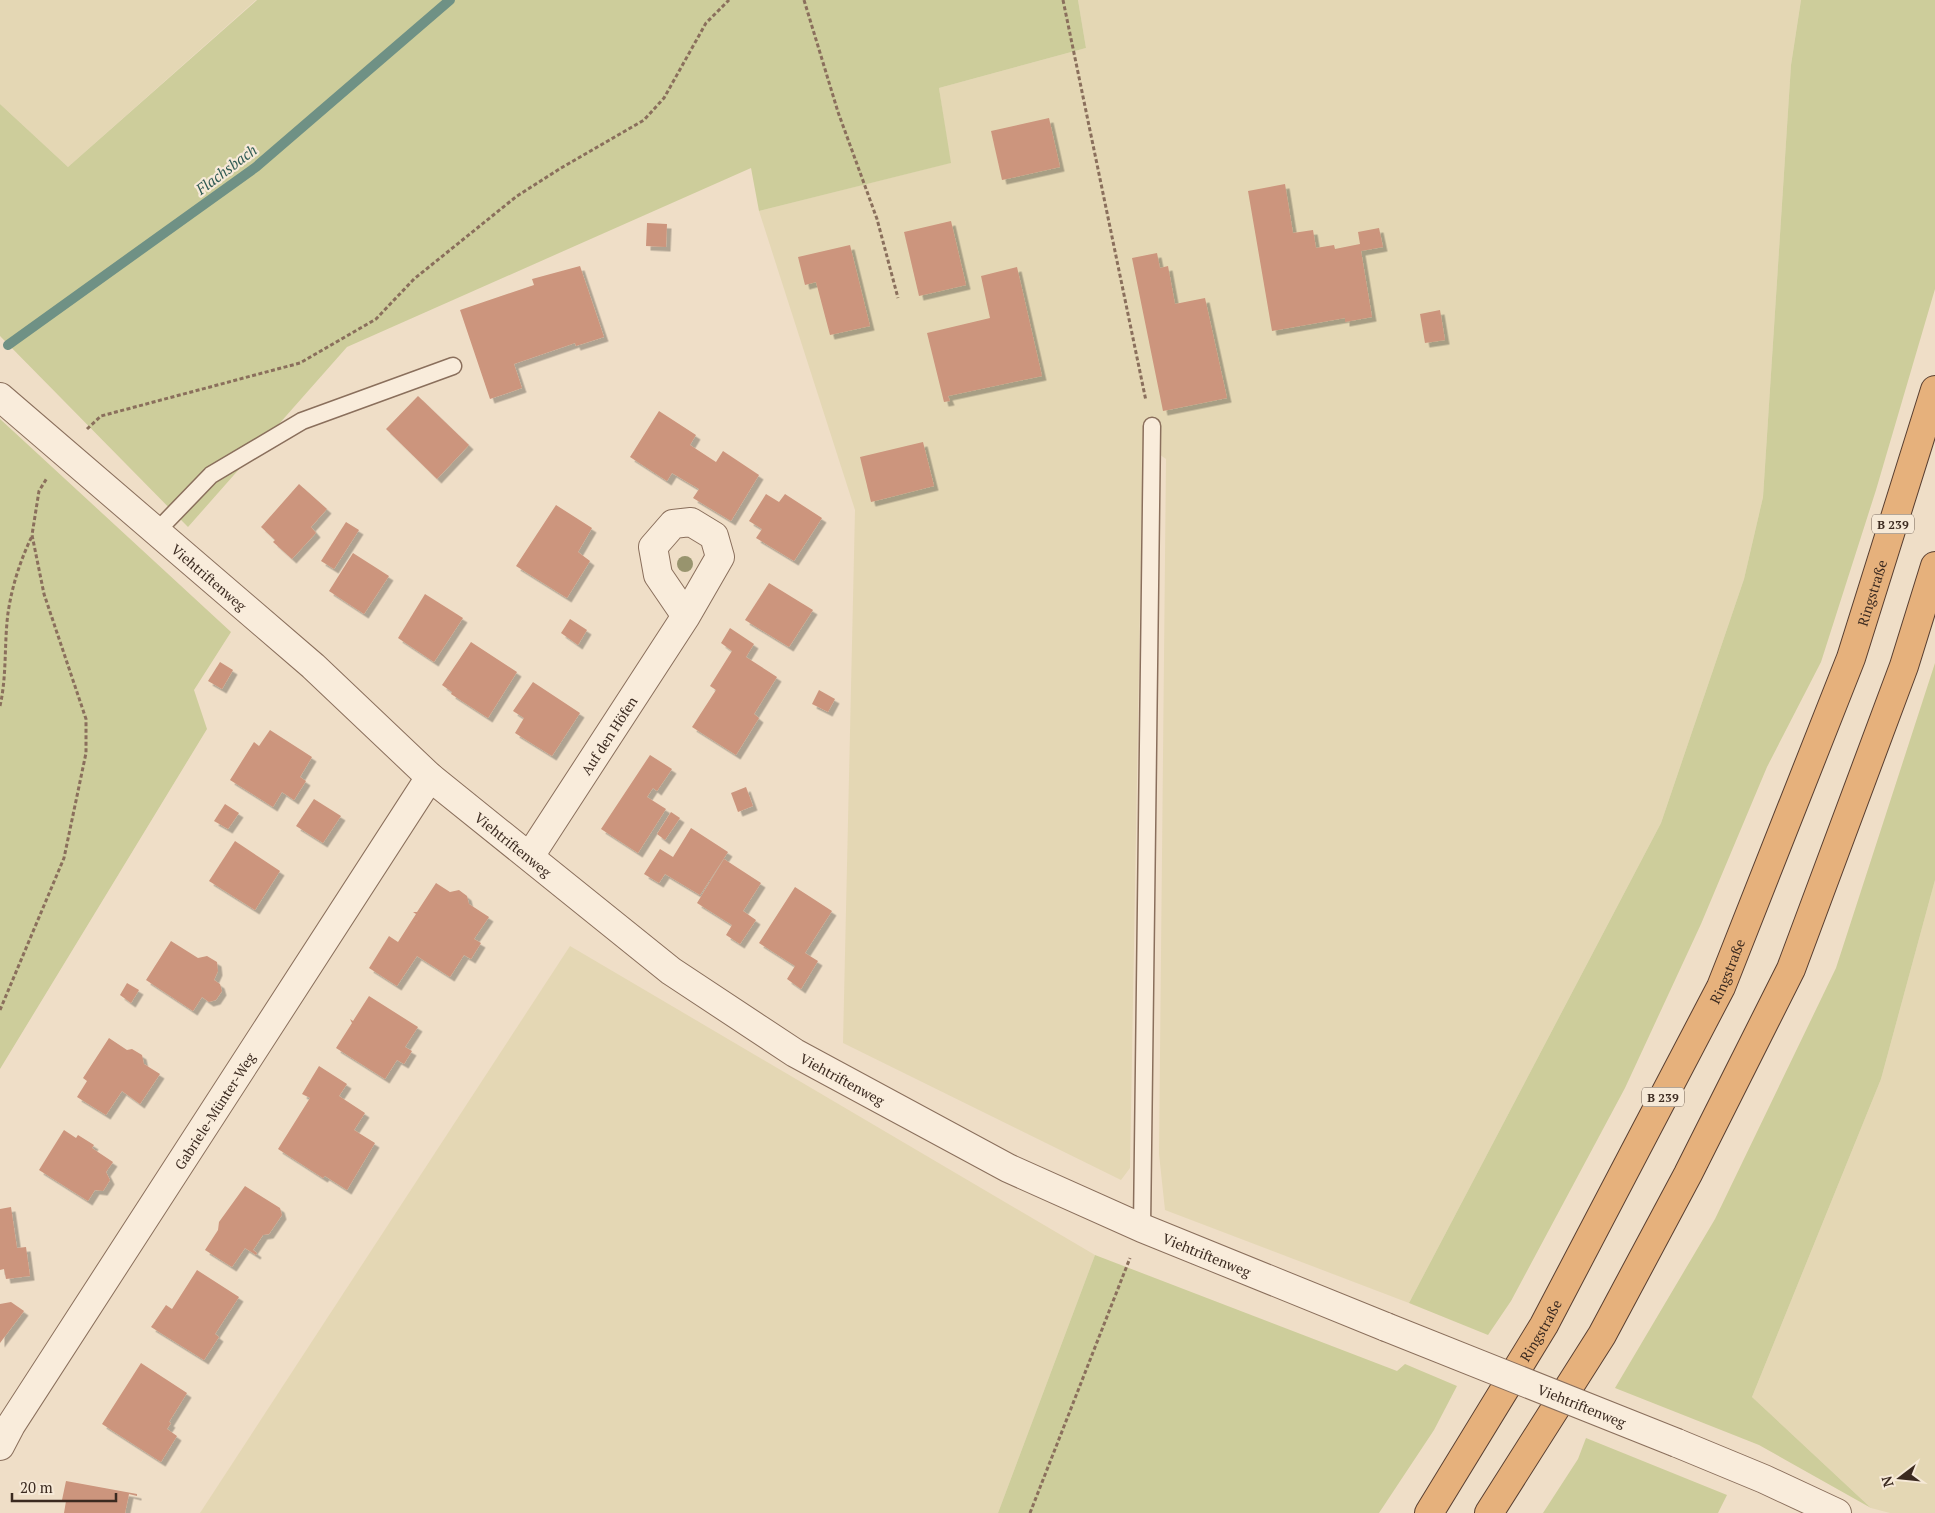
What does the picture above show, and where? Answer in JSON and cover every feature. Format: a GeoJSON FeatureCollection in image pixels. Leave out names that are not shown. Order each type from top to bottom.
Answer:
{"type":"FeatureCollection","features":[{"type":"Feature","properties":{"kind":"highway","name":"Ringstraße"},"geometry":{"type":"LineString","coordinates":[[1429,1513],[1544,1325],[1721,987],[1851,658],[1935,390]]}},
{"type":"Feature","properties":{"kind":"highway"},"geometry":{"type":"LineString","coordinates":[[1489,1513],[1602,1335],[1688,1174],[1791,969],[1904,666],[1935,566]]}},
{"type":"Feature","properties":{"kind":"street","name":"Viehtriftenweg"},"geometry":{"type":"LineString","coordinates":[[0,397],[313,666],[430,777],[671,971],[795,1053],[1008,1168],[1142,1228],[1677,1443],[1764,1479],[1837,1513]]}},
{"type":"Feature","properties":{"kind":"street","name":"Auf den Höfen"},"geometry":{"type":"LineString","coordinates":[[530,856],[686,616]]}},
{"type":"Feature","properties":{"kind":"street","name":"Gabriele-Münter-Weg"},"geometry":{"type":"LineString","coordinates":[[4,1430],[430,777]]}},
{"type":"Feature","properties":{"kind":"lane"},"geometry":{"type":"LineString","coordinates":[[156,531],[211,476],[302,421],[453,366]]}},
{"type":"Feature","properties":{"kind":"lane"},"geometry":{"type":"LineString","coordinates":[[1142,1228],[1152,426]]}},
{"type":"Feature","properties":{"kind":"path"},"geometry":{"type":"LineString","coordinates":[[804,0],[838,112],[877,218],[898,298]]}},
{"type":"Feature","properties":{"kind":"path"},"geometry":{"type":"LineString","coordinates":[[1063,0],[1152,426]]}},
{"type":"Feature","properties":{"kind":"path"},"geometry":{"type":"LineString","coordinates":[[0,706],[5,685],[8,614],[18,568],[32,535]]}},
{"type":"Feature","properties":{"kind":"path"},"geometry":{"type":"LineString","coordinates":[[1030,1513],[1142,1228]]}},
{"type":"Feature","properties":{"kind":"shaded area"},"geometry":{"type":"Polygon","coordinates":[[[0,0],[256,0],[68,167],[0,104],[0,0]]]}},
{"type":"Feature","properties":{"kind":"shaded area"},"geometry":{"type":"Polygon","coordinates":[[[1078,0],[1801,0],[1791,65],[1763,497],[1744,579],[1661,823],[1409,1303],[1165,1210],[1159,1154],[1166,459],[1143,443],[1130,1168],[1121,1180],[843,1043],[855,510],[759,211],[950,163],[939,88],[1086,48],[1078,0]]]}},
{"type":"Feature","properties":{"kind":"shaded area"},"geometry":{"type":"Polygon","coordinates":[[[1935,880],[1935,1513],[1890,1513],[1871,1508],[1752,1397],[1881,1079],[1935,880]]]}},
{"type":"Feature","properties":{"kind":"shaded area"},"geometry":{"type":"Polygon","coordinates":[[[570,946],[1095,1255],[998,1513],[200,1513],[570,946]]]}},
{"type":"Feature","properties":{"kind":"green space"},"geometry":{"type":"Polygon","coordinates":[[[257,0],[1078,0],[1086,48],[939,88],[951,163],[759,211],[751,168],[347,347],[188,527],[0,336],[0,104],[68,167],[257,0]]]}},
{"type":"Feature","properties":{"kind":"green space"},"geometry":{"type":"Polygon","coordinates":[[[1801,0],[1935,0],[1935,289],[1876,490],[1821,662],[1767,767],[1701,924],[1625,1088],[1511,1301],[1488,1335],[1409,1303],[1661,823],[1744,579],[1763,497],[1791,65],[1801,0]]]}},
{"type":"Feature","properties":{"kind":"green space"},"geometry":{"type":"Polygon","coordinates":[[[0,419],[231,632],[194,690],[207,729],[0,1069],[0,419]]]}},
{"type":"Feature","properties":{"kind":"green space"},"geometry":{"type":"Polygon","coordinates":[[[1935,663],[1935,880],[1881,1079],[1752,1397],[1871,1508],[1759,1445],[1615,1388],[1715,1219],[1836,968],[1935,663]]]}},
{"type":"Feature","properties":{"kind":"green space"},"geometry":{"type":"Polygon","coordinates":[[[1095,1255],[1397,1371],[1405,1364],[1457,1386],[1434,1430],[1379,1513],[998,1513],[1095,1255]]]}},
{"type":"Feature","properties":{"kind":"green space"},"geometry":{"type":"Polygon","coordinates":[[[1586,1438],[1727,1495],[1718,1513],[1543,1513],[1578,1459],[1586,1438]]]}},
{"type":"Feature","properties":{"kind":"building"},"geometry":{"type":"Polygon","coordinates":[[[1049,118],[1060,167],[1002,180],[991,131],[1049,118]]]}},
{"type":"Feature","properties":{"kind":"building"},"geometry":{"type":"Polygon","coordinates":[[[1285,184],[1293,233],[1313,230],[1316,248],[1334,245],[1335,249],[1360,244],[1358,232],[1379,228],[1383,247],[1361,251],[1372,317],[1345,322],[1345,318],[1272,331],[1248,191],[1285,184]]]}},
{"type":"Feature","properties":{"kind":"building"},"geometry":{"type":"Polygon","coordinates":[[[951,221],[966,285],[919,296],[904,232],[951,221]]]}},
{"type":"Feature","properties":{"kind":"building"},"geometry":{"type":"Polygon","coordinates":[[[647,223],[667,224],[666,247],[646,246],[647,223]]]}},
{"type":"Feature","properties":{"kind":"building"},"geometry":{"type":"Polygon","coordinates":[[[850,245],[870,326],[830,335],[816,282],[805,285],[798,257],[850,245]]]}},
{"type":"Feature","properties":{"kind":"building"},"geometry":{"type":"Polygon","coordinates":[[[1157,253],[1160,268],[1168,266],[1175,304],[1205,298],[1227,398],[1163,411],[1132,258],[1157,253]]]}},
{"type":"Feature","properties":{"kind":"building"},"geometry":{"type":"Polygon","coordinates":[[[580,266],[604,337],[576,346],[575,343],[514,364],[522,388],[490,399],[460,310],[534,285],[532,279],[580,266]]]}},
{"type":"Feature","properties":{"kind":"building"},"geometry":{"type":"Polygon","coordinates":[[[1017,267],[1042,376],[948,396],[950,401],[944,402],[927,333],[990,318],[981,276],[1017,267]]]}},
{"type":"Feature","properties":{"kind":"building"},"geometry":{"type":"Polygon","coordinates":[[[1440,310],[1445,340],[1425,343],[1420,314],[1440,310]]]}},
{"type":"Feature","properties":{"kind":"building"},"geometry":{"type":"Polygon","coordinates":[[[418,396],[469,445],[437,479],[386,429],[418,396]]]}},
{"type":"Feature","properties":{"kind":"building"},"geometry":{"type":"Polygon","coordinates":[[[659,411],[696,435],[690,445],[716,462],[723,451],[759,475],[731,521],[693,498],[699,489],[672,473],[667,481],[630,457],[659,411]]]}},
{"type":"Feature","properties":{"kind":"building"},"geometry":{"type":"Polygon","coordinates":[[[923,442],[934,486],[871,502],[860,457],[923,442]]]}},
{"type":"Feature","properties":{"kind":"building"},"geometry":{"type":"Polygon","coordinates":[[[299,484],[327,509],[311,527],[316,533],[292,559],[273,542],[275,540],[261,527],[299,484]]]}},
{"type":"Feature","properties":{"kind":"building"},"geometry":{"type":"Polygon","coordinates":[[[766,494],[779,502],[785,494],[822,518],[794,561],[756,538],[762,529],[749,521],[766,494]]]}},
{"type":"Feature","properties":{"kind":"building"},"geometry":{"type":"Polygon","coordinates":[[[556,505],[592,528],[578,552],[590,561],[567,598],[516,566],[556,505]]]}},
{"type":"Feature","properties":{"kind":"building"},"geometry":{"type":"Polygon","coordinates":[[[346,522],[359,530],[334,569],[321,561],[346,522]]]}},
{"type":"Feature","properties":{"kind":"building"},"geometry":{"type":"Polygon","coordinates":[[[353,553],[389,576],[364,614],[329,591],[353,553]]]}},
{"type":"Feature","properties":{"kind":"building"},"geometry":{"type":"Polygon","coordinates":[[[769,583],[813,610],[789,647],[745,620],[769,583]]]}},
{"type":"Feature","properties":{"kind":"building"},"geometry":{"type":"Polygon","coordinates":[[[425,594],[463,618],[434,662],[398,638],[425,594]]]}},
{"type":"Feature","properties":{"kind":"building"},"geometry":{"type":"Polygon","coordinates":[[[570,619],[587,630],[578,645],[561,633],[570,619]]]}},
{"type":"Feature","properties":{"kind":"building"},"geometry":{"type":"Polygon","coordinates":[[[730,628],[754,644],[746,657],[777,677],[754,714],[759,718],[736,755],[692,727],[716,690],[710,686],[732,651],[721,643],[730,628]]]}},
{"type":"Feature","properties":{"kind":"building"},"geometry":{"type":"Polygon","coordinates":[[[471,642],[517,672],[488,718],[451,694],[452,692],[442,685],[471,642]]]}},
{"type":"Feature","properties":{"kind":"building"},"geometry":{"type":"Polygon","coordinates":[[[220,662],[233,670],[222,689],[208,681],[220,662]]]}},
{"type":"Feature","properties":{"kind":"building"},"geometry":{"type":"Polygon","coordinates":[[[533,682],[580,713],[552,756],[515,733],[524,718],[513,711],[533,682]]]}},
{"type":"Feature","properties":{"kind":"building"},"geometry":{"type":"Polygon","coordinates":[[[819,690],[835,699],[828,712],[812,704],[819,690]]]}},
{"type":"Feature","properties":{"kind":"building"},"geometry":{"type":"Polygon","coordinates":[[[270,730],[312,757],[300,777],[306,781],[294,800],[282,792],[273,807],[230,780],[254,742],[259,746],[270,730]]]}},
{"type":"Feature","properties":{"kind":"building"},"geometry":{"type":"Polygon","coordinates":[[[650,755],[672,769],[657,791],[653,788],[647,797],[666,809],[638,853],[601,829],[650,755]]]}},
{"type":"Feature","properties":{"kind":"building"},"geometry":{"type":"Polygon","coordinates":[[[746,787],[753,806],[738,812],[731,793],[746,787]]]}},
{"type":"Feature","properties":{"kind":"building"},"geometry":{"type":"Polygon","coordinates":[[[314,799],[341,816],[323,843],[296,826],[314,799]]]}},
{"type":"Feature","properties":{"kind":"building"},"geometry":{"type":"Polygon","coordinates":[[[225,804],[239,813],[228,829],[214,821],[225,804]]]}},
{"type":"Feature","properties":{"kind":"building"},"geometry":{"type":"Polygon","coordinates":[[[671,812],[680,818],[665,840],[657,834],[671,812]]]}},
{"type":"Feature","properties":{"kind":"building"},"geometry":{"type":"Polygon","coordinates":[[[691,828],[728,852],[700,895],[665,874],[659,883],[644,874],[660,849],[673,857],[691,828]]]}},
{"type":"Feature","properties":{"kind":"building"},"geometry":{"type":"Polygon","coordinates":[[[235,841],[280,871],[255,910],[209,881],[235,841]]]}},
{"type":"Feature","properties":{"kind":"building"},"geometry":{"type":"Polygon","coordinates":[[[724,859],[761,883],[743,911],[756,920],[740,944],[726,935],[732,925],[697,903],[724,859]]]}},
{"type":"Feature","properties":{"kind":"building"},"geometry":{"type":"Polygon","coordinates":[[[436,883],[450,892],[459,890],[467,896],[469,904],[489,917],[474,939],[481,943],[471,959],[464,955],[450,977],[417,956],[397,986],[369,968],[389,936],[398,942],[416,914],[413,912],[417,912],[436,883]]]}},
{"type":"Feature","properties":{"kind":"building"},"geometry":{"type":"Polygon","coordinates":[[[795,887],[832,911],[805,953],[818,961],[801,989],[787,979],[795,966],[759,943],[795,887]]]}},
{"type":"Feature","properties":{"kind":"building"},"geometry":{"type":"Polygon","coordinates":[[[171,941],[198,958],[207,956],[217,962],[218,971],[214,980],[220,984],[222,991],[216,1000],[209,1002],[202,997],[193,1011],[146,980],[171,941]]]}},
{"type":"Feature","properties":{"kind":"building"},"geometry":{"type":"Polygon","coordinates":[[[127,983],[139,990],[131,1003],[120,995],[127,983]]]}},
{"type":"Feature","properties":{"kind":"building"},"geometry":{"type":"Polygon","coordinates":[[[369,996],[418,1027],[405,1047],[412,1051],[404,1064],[397,1060],[385,1079],[336,1048],[352,1023],[350,1019],[353,1021],[369,996]]]}},
{"type":"Feature","properties":{"kind":"building"},"geometry":{"type":"Polygon","coordinates":[[[109,1038],[127,1050],[132,1049],[142,1055],[144,1064],[160,1074],[140,1104],[122,1091],[106,1115],[77,1097],[87,1081],[83,1078],[109,1038]]]}},
{"type":"Feature","properties":{"kind":"building"},"geometry":{"type":"Polygon","coordinates":[[[319,1066],[347,1084],[339,1096],[365,1113],[354,1130],[375,1143],[347,1190],[325,1176],[323,1178],[278,1149],[310,1098],[302,1094],[319,1066]]]}},
{"type":"Feature","properties":{"kind":"building"},"geometry":{"type":"Polygon","coordinates":[[[64,1130],[76,1138],[78,1135],[94,1145],[92,1148],[113,1162],[106,1172],[110,1180],[103,1191],[95,1190],[88,1201],[39,1170],[64,1130]]]}},
{"type":"Feature","properties":{"kind":"building"},"geometry":{"type":"Polygon","coordinates":[[[245,1186],[280,1208],[282,1215],[269,1234],[263,1235],[253,1250],[257,1253],[256,1255],[245,1248],[232,1267],[205,1250],[218,1230],[219,1222],[245,1186]]]}},
{"type":"Feature","properties":{"kind":"building"},"geometry":{"type":"Polygon","coordinates":[[[11,1207],[17,1248],[26,1247],[30,1276],[6,1279],[4,1269],[0,1270],[0,1209],[11,1207]]]}},
{"type":"Feature","properties":{"kind":"building"},"geometry":{"type":"Polygon","coordinates":[[[197,1270],[239,1297],[215,1334],[219,1337],[204,1360],[151,1327],[166,1305],[172,1309],[197,1270]]]}},
{"type":"Feature","properties":{"kind":"building"},"geometry":{"type":"Polygon","coordinates":[[[11,1302],[24,1311],[0,1343],[0,1304],[11,1302]]]}},
{"type":"Feature","properties":{"kind":"building"},"geometry":{"type":"Polygon","coordinates":[[[141,1363],[187,1393],[169,1422],[171,1423],[167,1429],[177,1436],[161,1462],[102,1424],[141,1363]]]}},
{"type":"Feature","properties":{"kind":"building"},"geometry":{"type":"Polygon","coordinates":[[[66,1481],[137,1494],[137,1496],[129,1494],[125,1513],[64,1513],[66,1501],[62,1500],[66,1481]]]}},
{"type":"Feature","properties":{"kind":"waterway","name":"Flachsbach"},"geometry":{"type":"LineString","coordinates":[[8,345],[256,167],[450,0]]}}]}
